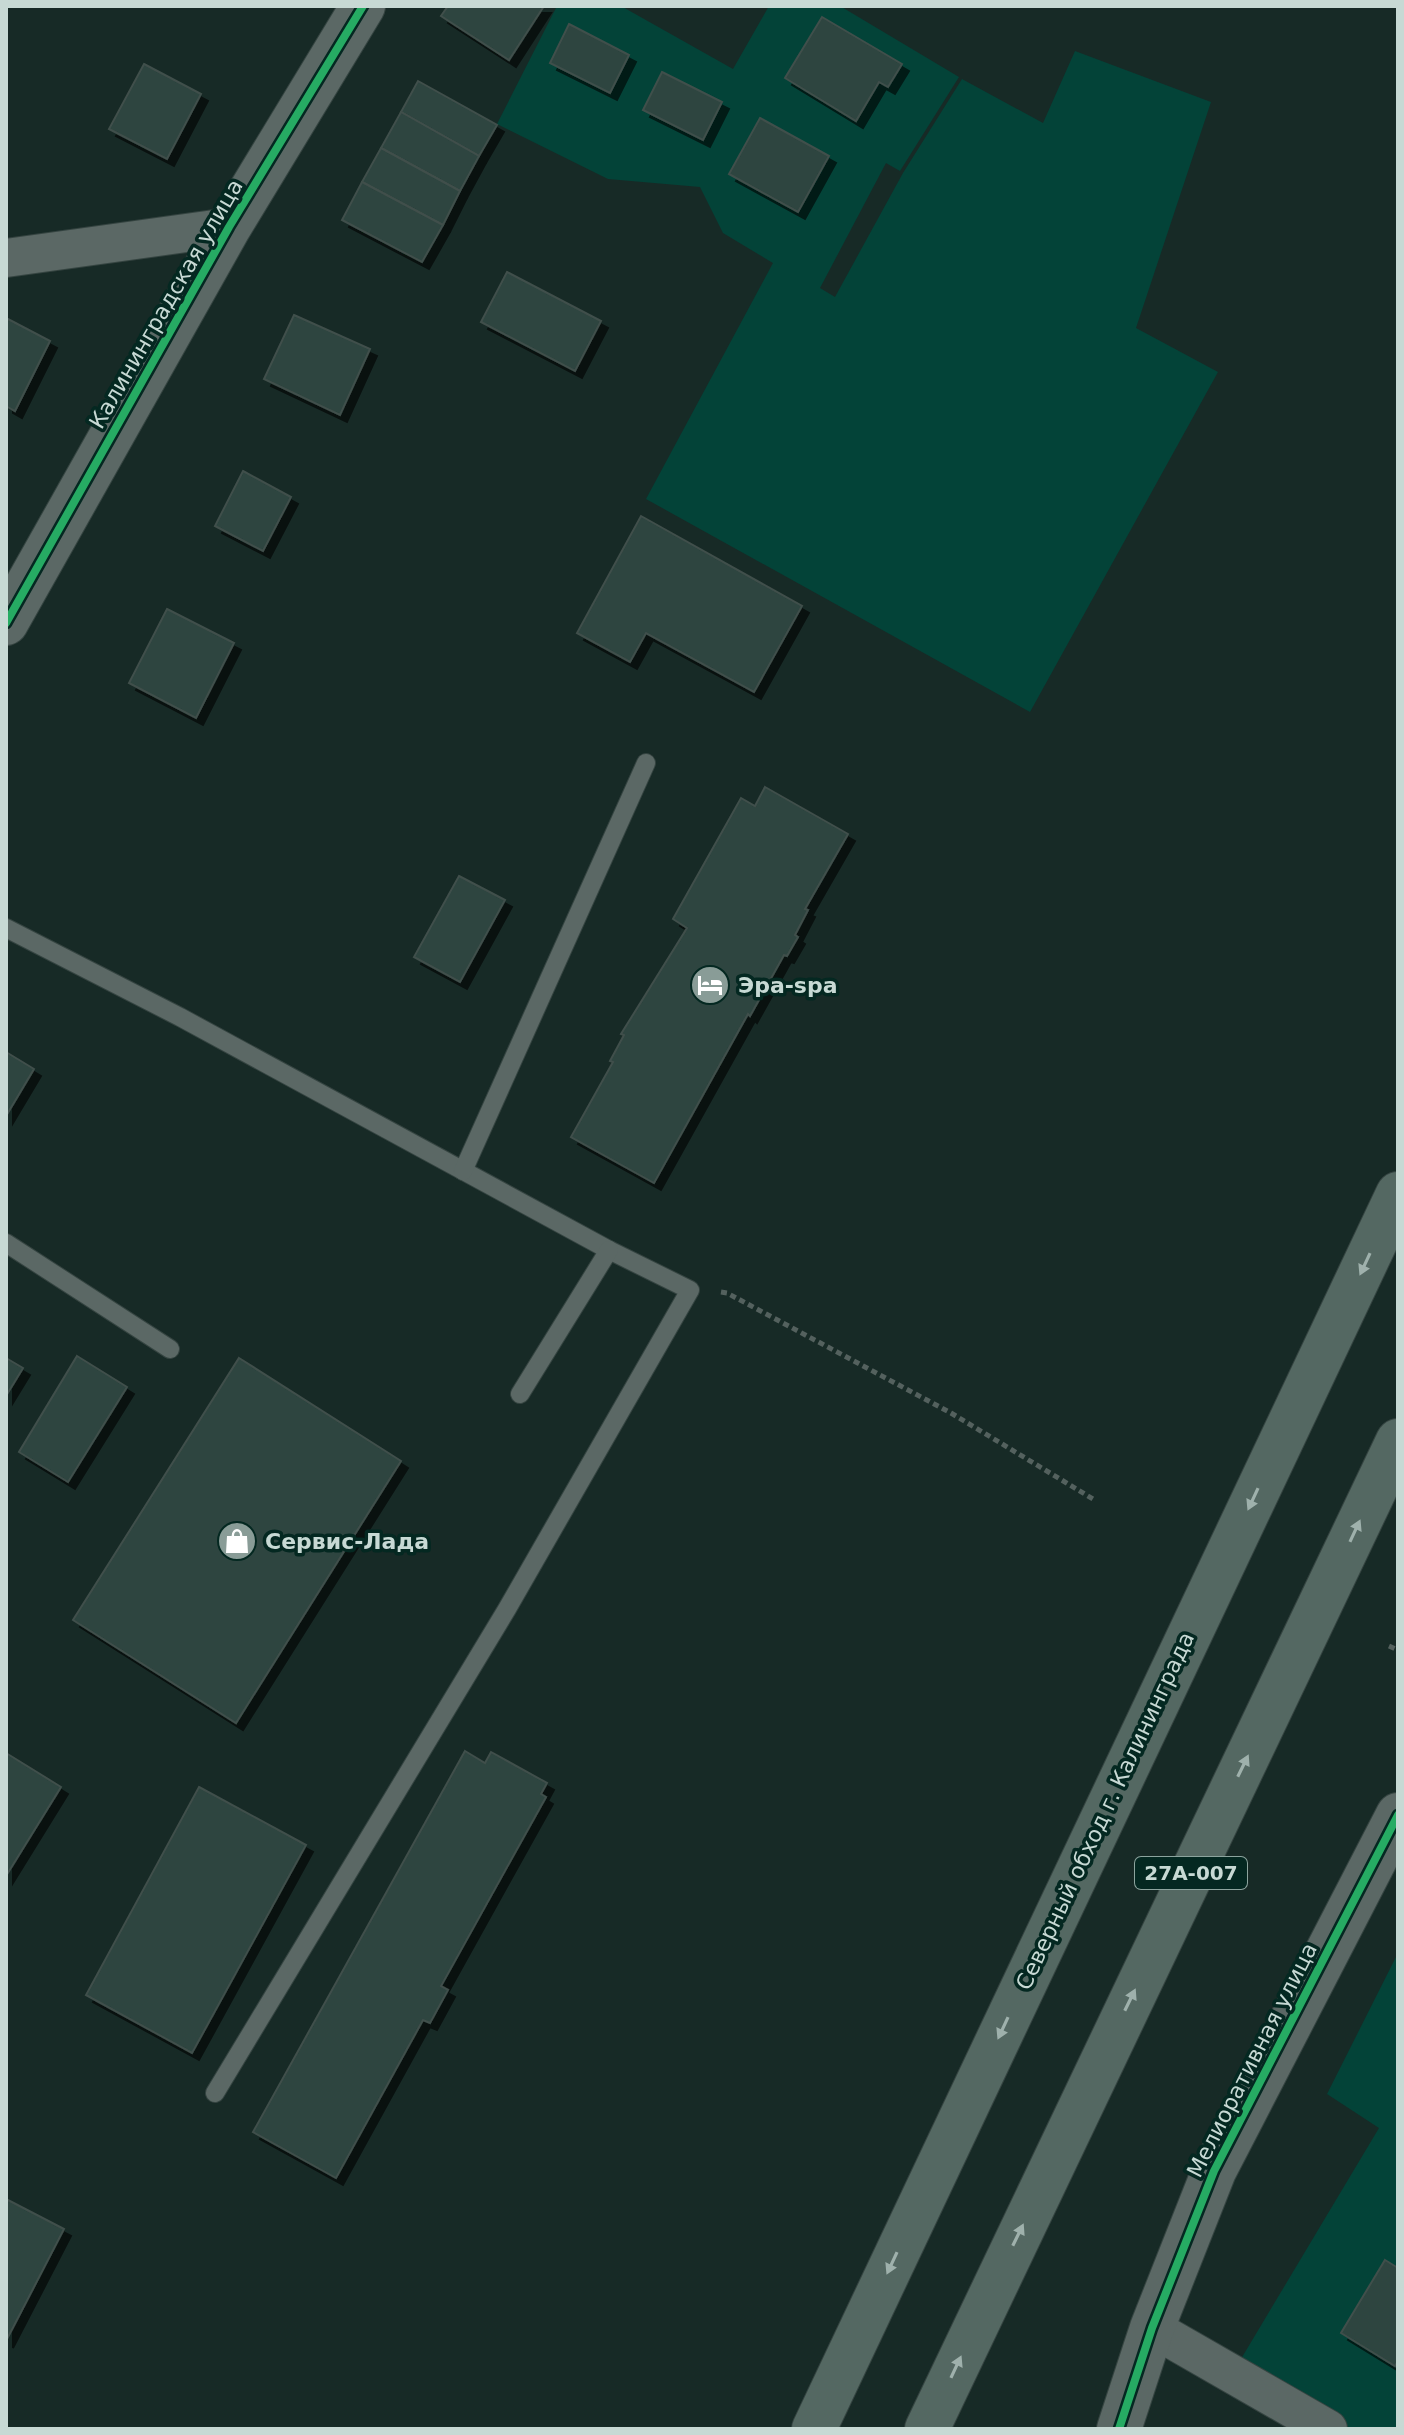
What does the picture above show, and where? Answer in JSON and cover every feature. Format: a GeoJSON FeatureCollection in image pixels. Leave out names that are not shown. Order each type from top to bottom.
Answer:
{"type":"FeatureCollection","features":[{"type":"Feature","properties":{"kind":"highway","name":"Северный обход г. Калининграда"},"geometry":{"type":"LineString","coordinates":[[814,2429],[1398,1194]]}},
{"type":"Feature","properties":{"kind":"highway","name":"27А-007"},"geometry":{"type":"LineString","coordinates":[[927,2429],[1398,1441]]}},
{"type":"Feature","properties":{"kind":"street","name":"Калининградская улица"},"geometry":{"type":"LineString","coordinates":[[6,623],[229,227],[363,6]]}},
{"type":"Feature","properties":{"kind":"street"},"geometry":{"type":"LineString","coordinates":[[6,258],[229,227]]}},
{"type":"Feature","properties":{"kind":"street","name":"Мелиоративная улица"},"geometry":{"type":"LineString","coordinates":[[1119,2429],[1152,2328],[1214,2171],[1398,1815]]}},
{"type":"Feature","properties":{"kind":"street"},"geometry":{"type":"LineString","coordinates":[[1152,2328],[1328,2429]]}},
{"type":"Feature","properties":{"kind":"lane"},"geometry":{"type":"LineString","coordinates":[[463,1171],[646,763]]}},
{"type":"Feature","properties":{"kind":"lane"},"geometry":{"type":"LineString","coordinates":[[6,928],[180,1017],[609,1250],[690,1290],[507,1609],[215,2093]]}},
{"type":"Feature","properties":{"kind":"lane"},"geometry":{"type":"LineString","coordinates":[[6,1243],[170,1349]]}},
{"type":"Feature","properties":{"kind":"lane"},"geometry":{"type":"LineString","coordinates":[[520,1394],[609,1250]]}},
{"type":"Feature","properties":{"kind":"path"},"geometry":{"type":"LineString","coordinates":[[690,1290],[727,1293],[951,1413],[1093,1499]]}},
{"type":"Feature","properties":{"kind":"path"},"geometry":{"type":"LineString","coordinates":[[1389,1646],[1398,1650]]}},
{"type":"Feature","properties":{"kind":"green space"},"geometry":{"type":"Polygon","coordinates":[[[557,6],[621,6],[733,69],[769,6],[840,6],[959,77],[900,171],[886,163],[820,288],[835,297],[903,173],[962,79],[1043,123],[1075,51],[1211,102],[1136,328],[1218,372],[1030,712],[646,499],[773,263],[723,233],[700,187],[608,179],[497,124],[557,6]]]}},
{"type":"Feature","properties":{"kind":"green space"},"geometry":{"type":"Polygon","coordinates":[[[1398,1953],[1398,2429],[1303,2429],[1223,2389],[1379,2128],[1327,2094],[1398,1953]]]}},
{"type":"Feature","properties":{"kind":"building"},"geometry":{"type":"Polygon","coordinates":[[[448,6],[544,6],[509,60],[441,16],[448,6]]]}},
{"type":"Feature","properties":{"kind":"building"},"geometry":{"type":"Polygon","coordinates":[[[822,17],[902,64],[888,87],[879,82],[856,121],[785,78],[822,17]]]}},
{"type":"Feature","properties":{"kind":"building"},"geometry":{"type":"Polygon","coordinates":[[[569,24],[629,55],[610,93],[550,63],[569,24]]]}},
{"type":"Feature","properties":{"kind":"building"},"geometry":{"type":"Polygon","coordinates":[[[144,64],[201,94],[167,159],[109,129],[144,64]]]}},
{"type":"Feature","properties":{"kind":"building"},"geometry":{"type":"Polygon","coordinates":[[[662,72],[722,102],[703,140],[643,110],[662,72]]]}},
{"type":"Feature","properties":{"kind":"building"},"geometry":{"type":"Polygon","coordinates":[[[418,81],[497,125],[479,156],[401,112],[418,81]]]}},
{"type":"Feature","properties":{"kind":"building"},"geometry":{"type":"Polygon","coordinates":[[[401,112],[479,156],[460,191],[381,148],[401,112]]]}},
{"type":"Feature","properties":{"kind":"building"},"geometry":{"type":"Polygon","coordinates":[[[760,118],[829,156],[798,212],[729,174],[760,118]]]}},
{"type":"Feature","properties":{"kind":"building"},"geometry":{"type":"Polygon","coordinates":[[[381,148],[460,191],[443,225],[362,182],[381,148]]]}},
{"type":"Feature","properties":{"kind":"building"},"geometry":{"type":"Polygon","coordinates":[[[362,182],[443,225],[422,262],[342,220],[362,182]]]}},
{"type":"Feature","properties":{"kind":"building"},"geometry":{"type":"Polygon","coordinates":[[[507,272],[601,321],[575,371],[481,322],[507,272]]]}},
{"type":"Feature","properties":{"kind":"building"},"geometry":{"type":"Polygon","coordinates":[[[294,315],[370,349],[340,415],[264,379],[294,315]]]}},
{"type":"Feature","properties":{"kind":"building"},"geometry":{"type":"Polygon","coordinates":[[[6,318],[50,341],[15,411],[6,406],[6,318]]]}},
{"type":"Feature","properties":{"kind":"building"},"geometry":{"type":"Polygon","coordinates":[[[243,471],[291,497],[263,551],[215,526],[243,471]]]}},
{"type":"Feature","properties":{"kind":"building"},"geometry":{"type":"Polygon","coordinates":[[[641,516],[802,606],[754,692],[646,633],[630,662],[577,633],[641,516]]]}},
{"type":"Feature","properties":{"kind":"building"},"geometry":{"type":"Polygon","coordinates":[[[167,609],[234,643],[196,718],[129,683],[167,609]]]}},
{"type":"Feature","properties":{"kind":"building","name":"Эра-spa"},"geometry":{"type":"Polygon","coordinates":[[[765,787],[848,834],[805,909],[808,910],[795,935],[798,937],[787,956],[784,955],[750,1016],[748,1014],[654,1183],[571,1137],[613,1062],[610,1061],[624,1035],[621,1034],[687,928],[673,919],[741,798],[755,806],[765,787]]]}},
{"type":"Feature","properties":{"kind":"building"},"geometry":{"type":"Polygon","coordinates":[[[459,876],[505,900],[460,982],[414,957],[459,876]]]}},
{"type":"Feature","properties":{"kind":"building"},"geometry":{"type":"Polygon","coordinates":[[[6,1052],[34,1069],[6,1116],[6,1052]]]}},
{"type":"Feature","properties":{"kind":"building"},"geometry":{"type":"Polygon","coordinates":[[[77,1356],[127,1387],[68,1482],[19,1452],[77,1356]]]}},
{"type":"Feature","properties":{"kind":"building"},"geometry":{"type":"Polygon","coordinates":[[[6,1358],[23,1368],[6,1396],[6,1358]]]}},
{"type":"Feature","properties":{"kind":"building","name":"Сервис-Лада"},"geometry":{"type":"Polygon","coordinates":[[[239,1358],[401,1461],[236,1723],[73,1620],[239,1358]]]}},
{"type":"Feature","properties":{"kind":"building"},"geometry":{"type":"Polygon","coordinates":[[[465,1751],[485,1763],[491,1752],[547,1783],[541,1794],[546,1797],[441,1986],[448,1990],[430,2023],[423,2020],[336,2178],[253,2132],[465,1751]]]}},
{"type":"Feature","properties":{"kind":"building"},"geometry":{"type":"Polygon","coordinates":[[[6,1753],[61,1787],[6,1876],[6,1753]]]}},
{"type":"Feature","properties":{"kind":"building"},"geometry":{"type":"Polygon","coordinates":[[[199,1787],[306,1845],[192,2053],[86,1995],[199,1787]]]}},
{"type":"Feature","properties":{"kind":"building"},"geometry":{"type":"Polygon","coordinates":[[[6,2199],[64,2229],[6,2341],[6,2199]]]}},
{"type":"Feature","properties":{"kind":"building"},"geometry":{"type":"Polygon","coordinates":[[[1385,2260],[1398,2268],[1398,2361],[1395,2366],[1341,2333],[1385,2260]]]}},
{"type":"Feature","properties":{"kind":"cycle path"},"geometry":{"type":"LineString","coordinates":[[6,623],[229,227],[363,6]]}},
{"type":"Feature","properties":{"kind":"cycle path"},"geometry":{"type":"LineString","coordinates":[[1119,2429],[1152,2328],[1214,2171],[1398,1815]]}},
{"type":"Feature","properties":{"kind":"place","name":"Эра-spa"},"geometry":{"type":"Point","coordinates":[710,985]}},
{"type":"Feature","properties":{"kind":"place","name":"Сервис-Лада"},"geometry":{"type":"Point","coordinates":[237,1541]}}]}
